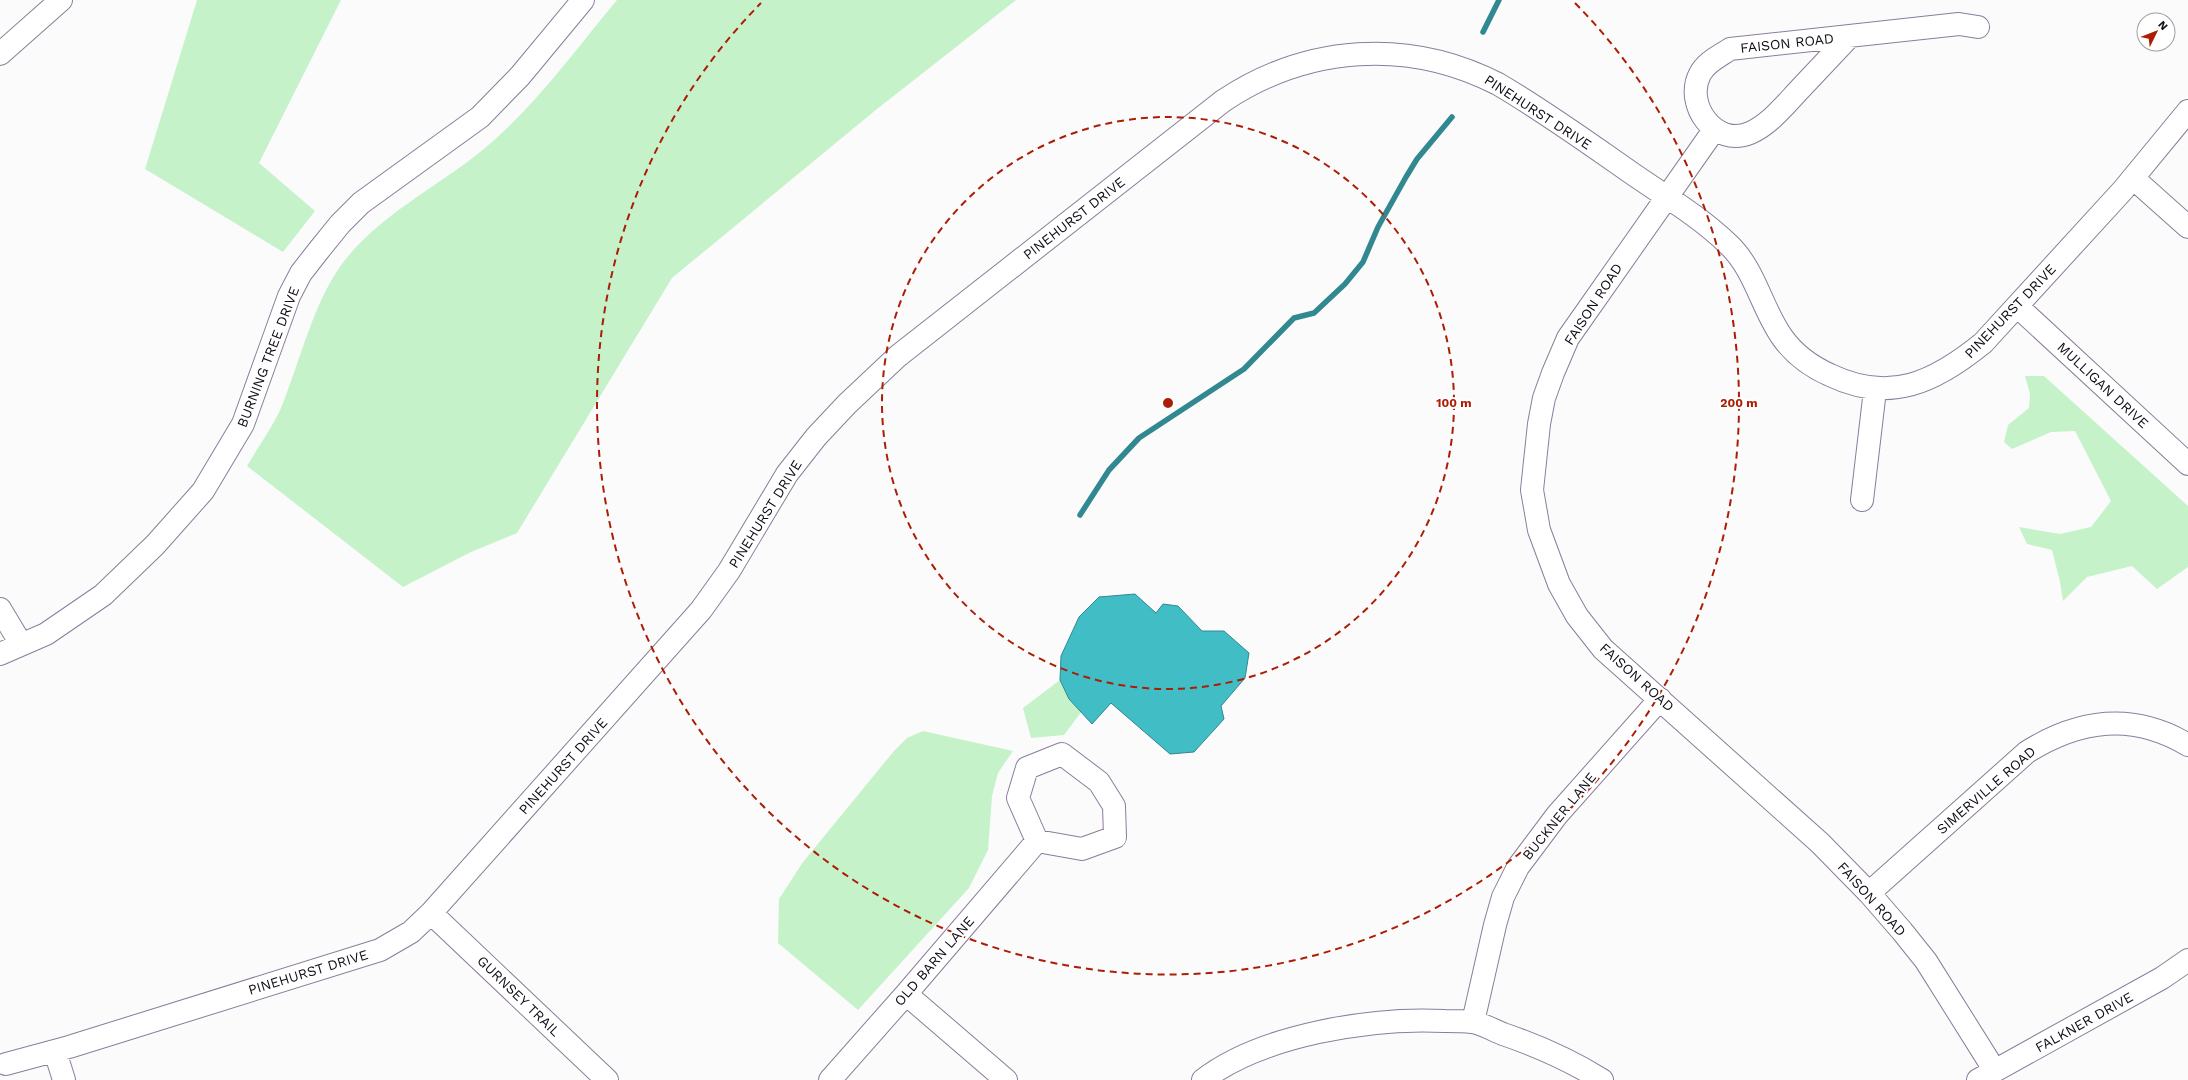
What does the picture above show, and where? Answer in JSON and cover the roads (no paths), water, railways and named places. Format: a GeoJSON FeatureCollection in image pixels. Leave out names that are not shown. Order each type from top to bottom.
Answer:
{"type":"FeatureCollection","features":[{"type":"Feature","properties":{"kind":"street"},"geometry":{"type":"LineString","coordinates":[[0,54],[61,0]]}},
{"type":"Feature","properties":{"kind":"street","name":"BURNING TREE DRIVE"},"geometry":{"type":"LineString","coordinates":[[0,654],[46,634],[103,595],[155,545],[203,491],[243,424],[289,296],[301,274],[319,250],[340,224],[361,204],[480,117],[520,76],[583,0]]}},
{"type":"Feature","properties":{"kind":"street","name":"FAISON ROAD"},"geometry":{"type":"LineString","coordinates":[[1850,36],[1769,122],[1749,134],[1730,138],[1714,130],[1700,113],[1694,89],[1700,73],[1713,60],[1730,49],[1959,24],[1978,27]]}},
{"type":"Feature","properties":{"kind":"street","name":"PINEHURST DRIVE"},"geometry":{"type":"LineString","coordinates":[[6,1064],[55,1051],[380,950],[393,944],[411,932],[431,913],[700,610],[729,570],[787,474],[816,437],[847,404],[898,356],[1241,89],[1281,69],[1325,58],[1372,54],[1398,54],[1432,59],[1478,73],[1498,84],[1707,225],[1747,266],[1763,306],[1783,338],[1811,366],[1846,383],[1875,390],[1903,386],[1931,378],[1957,364],[1983,343],[2133,178],[2188,111]]}},
{"type":"Feature","properties":{"kind":"street","name":"FAISON ROAD"},"geometry":{"type":"LineString","coordinates":[[1714,130],[1568,338],[1552,373],[1538,424],[1532,490],[1538,530],[1559,584],[1578,616],[1603,648],[1820,843],[1869,893],[1902,931],[1926,961],[1986,1075]]}},
{"type":"Feature","properties":{"kind":"street"},"geometry":{"type":"LineString","coordinates":[[2133,178],[2188,227]]}},
{"type":"Feature","properties":{"kind":"street","name":"MULLIGAN DRIVE"},"geometry":{"type":"LineString","coordinates":[[2017,306],[2188,464]]}},
{"type":"Feature","properties":{"kind":"street"},"geometry":{"type":"LineString","coordinates":[[1862,500],[1875,390]]}},
{"type":"Feature","properties":{"kind":"street"},"geometry":{"type":"LineString","coordinates":[[0,609],[20,644]]}},
{"type":"Feature","properties":{"kind":"street","name":"BUCKNER LANE"},"geometry":{"type":"LineString","coordinates":[[1473,1022],[1497,918],[1504,897],[1518,867],[1557,815],[1660,699]]}},
{"type":"Feature","properties":{"kind":"street","name":"SIMERVILLE ROAD"},"geometry":{"type":"LineString","coordinates":[[1869,893],[2027,752],[2049,739],[2074,729],[2101,724],[2129,724],[2154,729],[2188,745]]}},
{"type":"Feature","properties":{"kind":"street"},"geometry":{"type":"LineString","coordinates":[[1062,754],[1099,782],[1114,806],[1114,837],[1082,849],[1037,841],[1018,798],[1027,768],[1062,754]]}},
{"type":"Feature","properties":{"kind":"street","name":"OLD BARN LANE"},"geometry":{"type":"LineString","coordinates":[[830,1080],[1037,841]]}},
{"type":"Feature","properties":{"kind":"street","name":"GURNSEY TRAIL"},"geometry":{"type":"LineString","coordinates":[[431,913],[604,1079]]}},
{"type":"Feature","properties":{"kind":"street","name":"FALKNER DRIVE"},"geometry":{"type":"LineString","coordinates":[[1986,1075],[2162,978],[2188,960]]}},
{"type":"Feature","properties":{"kind":"street"},"geometry":{"type":"LineString","coordinates":[[906,994],[1006,1080]]}},
{"type":"Feature","properties":{"kind":"street"},"geometry":{"type":"LineString","coordinates":[[1203,1080],[1220,1067],[1259,1050],[1346,1026],[1387,1020],[1473,1022],[1554,1053],[1602,1080]]}},
{"type":"Feature","properties":{"kind":"street"},"geometry":{"type":"LineString","coordinates":[[55,1051],[64,1080]]}},
{"type":"Feature","properties":{"kind":"water"},"geometry":{"type":"Polygon","coordinates":[[[1135,594],[1156,613],[1163,604],[1178,606],[1202,631],[1224,631],[1249,653],[1245,678],[1221,706],[1224,719],[1194,752],[1170,754],[1111,703],[1092,724],[1069,699],[1060,680],[1061,656],[1079,617],[1099,597],[1135,594]]]}},
{"type":"Feature","properties":{"kind":"waterway"},"geometry":{"type":"LineString","coordinates":[[1483,32],[1499,0]]}},
{"type":"Feature","properties":{"kind":"waterway"},"geometry":{"type":"LineString","coordinates":[[1080,515],[1109,470],[1139,438],[1244,369],[1294,318],[1314,313],[1345,284],[1363,262],[1378,227],[1417,159],[1452,117]]}}]}
